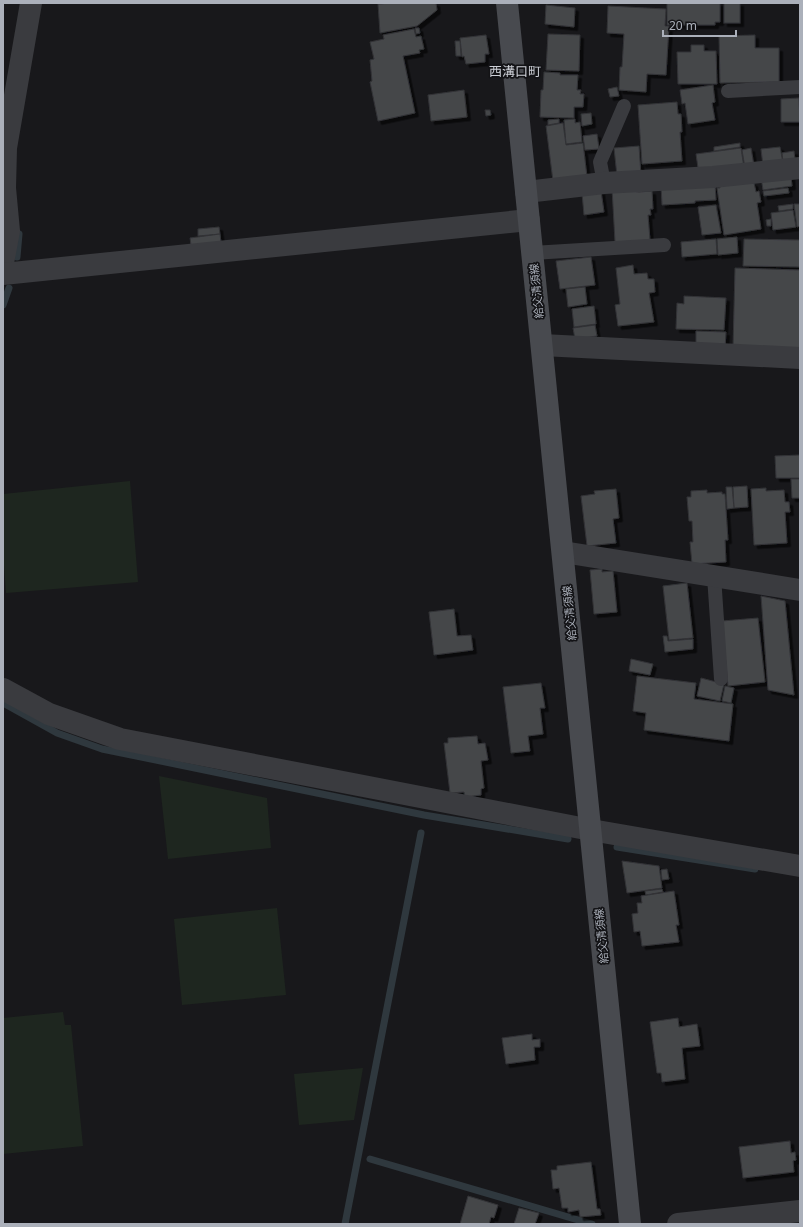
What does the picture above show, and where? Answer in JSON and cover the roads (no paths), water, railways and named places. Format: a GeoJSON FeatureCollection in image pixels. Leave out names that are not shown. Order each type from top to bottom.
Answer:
{"type":"FeatureCollection","features":[{"type":"Feature","properties":{"kind":"main road","name":"給父清須線"},"geometry":{"type":"LineString","coordinates":[[507,3],[630,1224]]}},
{"type":"Feature","properties":{"kind":"street"},"geometry":{"type":"LineString","coordinates":[[3,263],[9,231],[6,188],[6,148],[31,3]]}},
{"type":"Feature","properties":{"kind":"street"},"geometry":{"type":"LineString","coordinates":[[526,192],[604,183],[713,177],[800,168]]}},
{"type":"Feature","properties":{"kind":"street"},"geometry":{"type":"LineString","coordinates":[[3,274],[529,220]]}},
{"type":"Feature","properties":{"kind":"street"},"geometry":{"type":"LineString","coordinates":[[542,345],[800,358]]}},
{"type":"Feature","properties":{"kind":"street"},"geometry":{"type":"LineString","coordinates":[[563,552],[800,590]]}},
{"type":"Feature","properties":{"kind":"street"},"geometry":{"type":"LineString","coordinates":[[3,689],[49,714],[120,739],[591,830],[800,866]]}},
{"type":"Feature","properties":{"kind":"street"},"geometry":{"type":"LineString","coordinates":[[678,1224],[800,1211]]}},
{"type":"Feature","properties":{"kind":"lane"},"geometry":{"type":"LineString","coordinates":[[728,91],[800,87]]}},
{"type":"Feature","properties":{"kind":"lane"},"geometry":{"type":"LineString","coordinates":[[604,183],[600,162],[624,106]]}},
{"type":"Feature","properties":{"kind":"lane"},"geometry":{"type":"LineString","coordinates":[[532,253],[664,245]]}},
{"type":"Feature","properties":{"kind":"lane"},"geometry":{"type":"LineString","coordinates":[[714,576],[721,678]]}},
{"type":"Feature","properties":{"kind":"waterway"},"geometry":{"type":"LineString","coordinates":[[17,257],[19,234]]}},
{"type":"Feature","properties":{"kind":"waterway"},"geometry":{"type":"LineString","coordinates":[[3,305],[9,288]]}},
{"type":"Feature","properties":{"kind":"waterway"},"geometry":{"type":"LineString","coordinates":[[3,703],[57,733],[102,749],[424,815],[568,839]]}},
{"type":"Feature","properties":{"kind":"waterway"},"geometry":{"type":"LineString","coordinates":[[345,1224],[421,833]]}},
{"type":"Feature","properties":{"kind":"waterway"},"geometry":{"type":"LineString","coordinates":[[617,847],[755,869]]}},
{"type":"Feature","properties":{"kind":"waterway"},"geometry":{"type":"LineString","coordinates":[[370,1159],[592,1224]]}},
{"type":"Feature","properties":{"kind":"district","name":"西溝口町"},"geometry":{"type":"Point","coordinates":[515,71]}}]}
